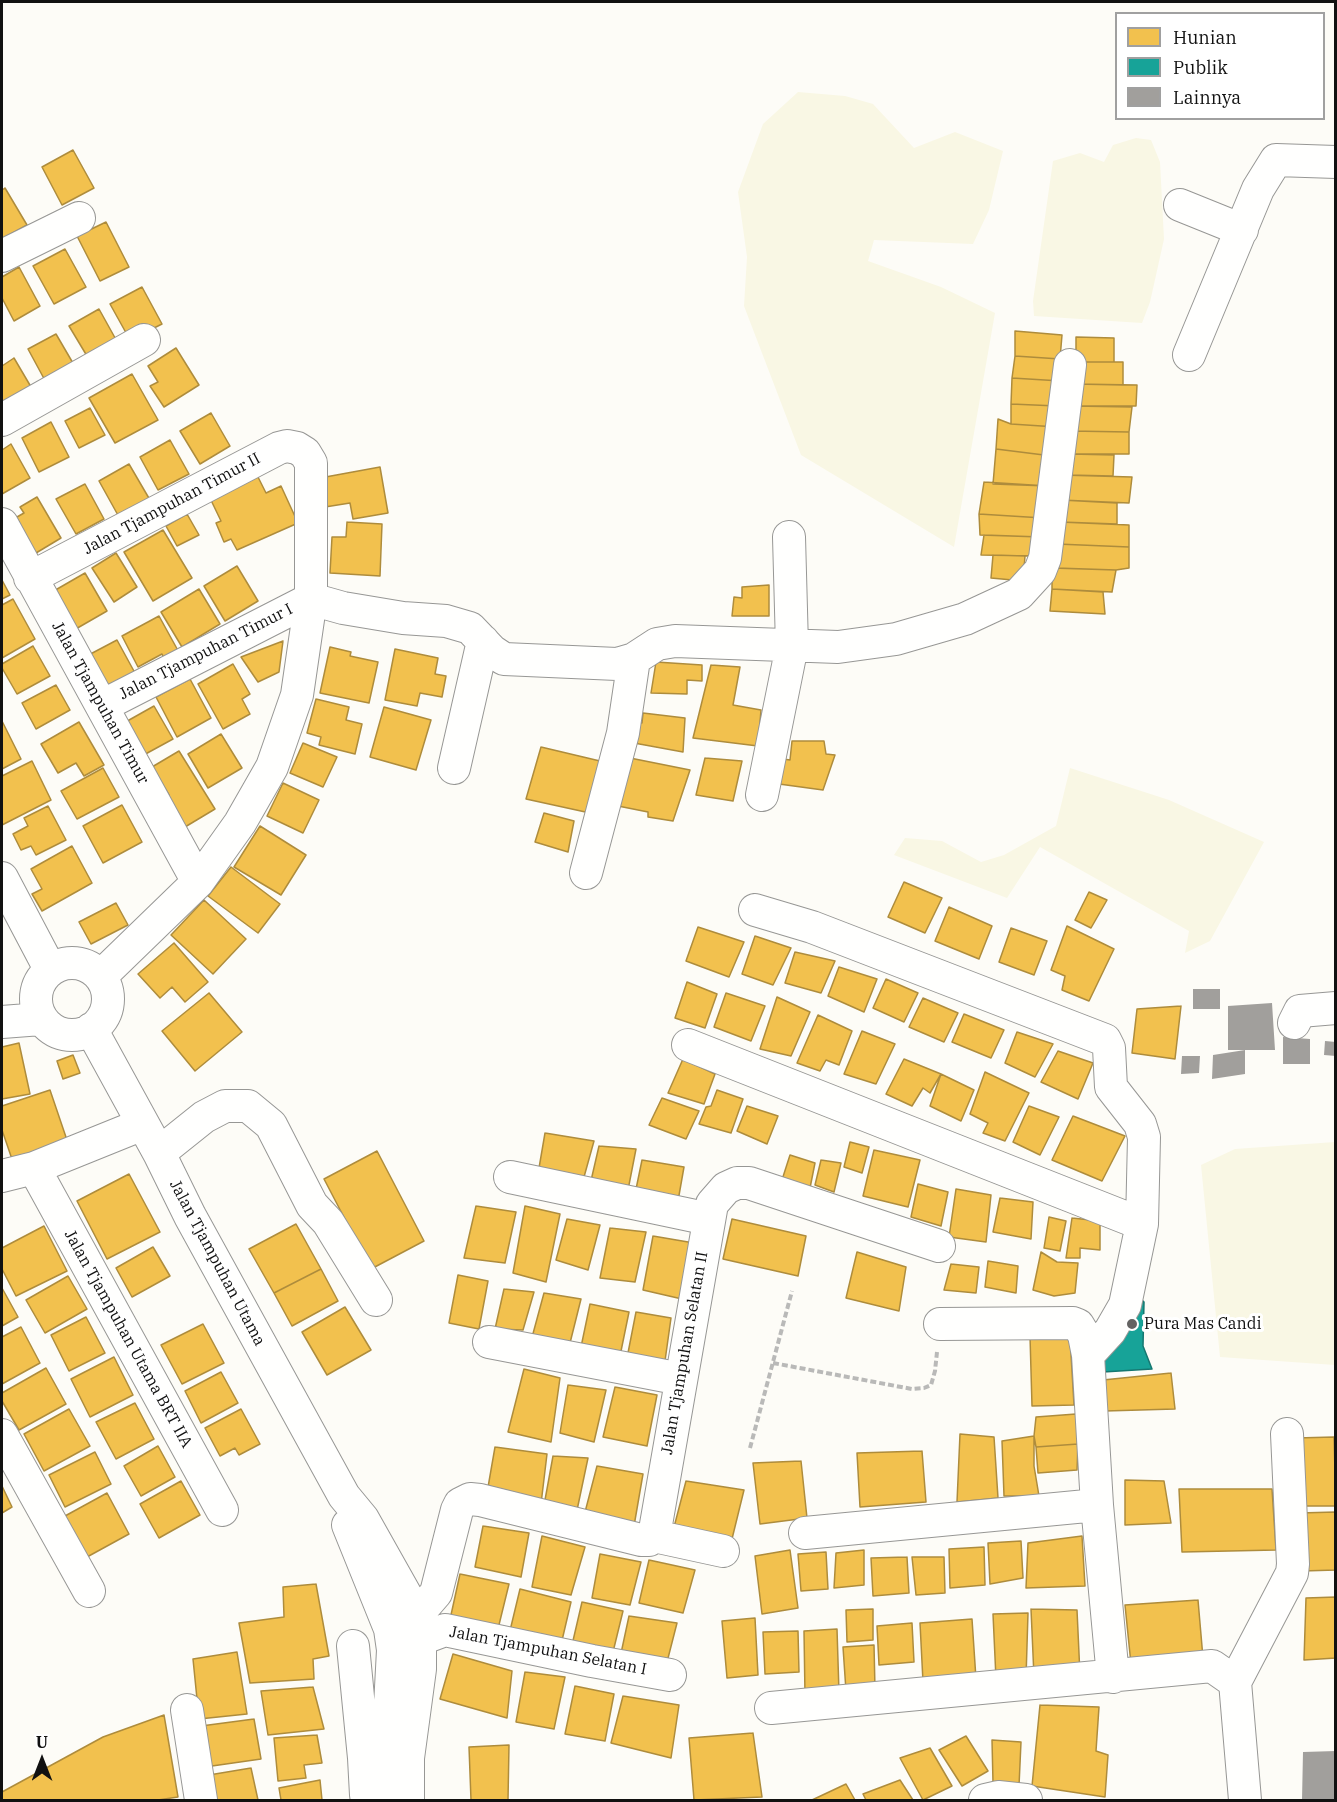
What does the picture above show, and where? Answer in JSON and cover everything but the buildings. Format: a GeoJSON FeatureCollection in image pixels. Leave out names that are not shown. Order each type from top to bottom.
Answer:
{"type":"FeatureCollection","features":[{"type":"Feature","properties":{"kind":"street"},"geometry":{"type":"LineString","coordinates":[[1189,355],[1258,189],[1276,160],[1335,162]]}},
{"type":"Feature","properties":{"kind":"street"},"geometry":{"type":"LineString","coordinates":[[1180,205],[1242,230]]}},
{"type":"Feature","properties":{"kind":"street"},"geometry":{"type":"LineString","coordinates":[[2,256],[79,218]]}},
{"type":"Feature","properties":{"kind":"street"},"geometry":{"type":"LineString","coordinates":[[2,420],[144,340]]}},
{"type":"Feature","properties":{"kind":"street"},"geometry":{"type":"LineString","coordinates":[[100,976],[198,882],[240,823],[272,767],[297,695],[310,599],[353,610],[403,618],[446,621],[470,628],[492,651],[504,659],[617,664],[634,659],[657,644],[675,640],[838,647],[896,639],[965,619],[1019,594],[1040,571],[1045,558],[1070,365]]}},
{"type":"Feature","properties":{"kind":"street","name":"Jalan Tjampuhan Timur II"},"geometry":{"type":"LineString","coordinates":[[30,578],[279,448],[287,446],[305,453],[310,463],[310,599]]}},
{"type":"Feature","properties":{"kind":"street","name":"Jalan Tjampuhan Timur"},"geometry":{"type":"LineString","coordinates":[[2,524],[198,882]]}},
{"type":"Feature","properties":{"kind":"street"},"geometry":{"type":"LineString","coordinates":[[762,795],[792,646],[789,537]]}},
{"type":"Feature","properties":{"kind":"street","name":"Jalan Tjampuhan Timur I"},"geometry":{"type":"LineString","coordinates":[[102,705],[310,599]]}},
{"type":"Feature","properties":{"kind":"street"},"geometry":{"type":"LineString","coordinates":[[454,768],[483,640]]}},
{"type":"Feature","properties":{"kind":"street"},"geometry":{"type":"LineString","coordinates":[[586,873],[623,733],[634,659]]}},
{"type":"Feature","properties":{"kind":"street"},"geometry":{"type":"LineString","coordinates":[[2,878],[50,969]]}},
{"type":"Feature","properties":{"kind":"street"},"geometry":{"type":"LineString","coordinates":[[755,910],[812,927],[1105,1040],[1109,1048],[1111,1087],[1140,1124],[1144,1137],[1142,1224],[1125,1305],[1110,1331],[1088,1356]]}},
{"type":"Feature","properties":{"kind":"street"},"geometry":{"type":"LineString","coordinates":[[63,963],[77,963],[90,967],[100,976],[106,987],[108,999],[106,1011],[91,1029],[78,1034],[64,1034],[51,1028],[41,1019],[36,1006],[36,992],[41,979],[50,969],[63,963]]}},
{"type":"Feature","properties":{"kind":"street"},"geometry":{"type":"LineString","coordinates":[[1294,1023],[1300,1011],[1335,1008]]}},
{"type":"Feature","properties":{"kind":"street"},"geometry":{"type":"LineString","coordinates":[[2,1022],[41,1019]]}},
{"type":"Feature","properties":{"kind":"street","name":"Jalan Tjampuhan Utama"},"geometry":{"type":"LineString","coordinates":[[91,1029],[159,1153],[190,1216],[337,1483],[352,1537],[405,1633],[418,1691],[408,1758],[408,1800]]}},
{"type":"Feature","properties":{"kind":"street"},"geometry":{"type":"LineString","coordinates":[[688,1045],[1142,1224]]}},
{"type":"Feature","properties":{"kind":"street"},"geometry":{"type":"LineString","coordinates":[[159,1153],[204,1117],[225,1106],[248,1106],[271,1125],[312,1205],[328,1222],[376,1300]]}},
{"type":"Feature","properties":{"kind":"street"},"geometry":{"type":"LineString","coordinates":[[2,1176],[34,1168],[142,1124]]}},
{"type":"Feature","properties":{"kind":"street","name":"Jalan Tjampuhan Utama BRT IIA"},"geometry":{"type":"LineString","coordinates":[[34,1168],[222,1509]]}},
{"type":"Feature","properties":{"kind":"street"},"geometry":{"type":"LineString","coordinates":[[510,1177],[709,1219]]}},
{"type":"Feature","properties":{"kind":"street","name":"Jalan Tjampuhan Selatan II"},"geometry":{"type":"LineString","coordinates":[[654,1536],[712,1204],[726,1188],[737,1183],[754,1185],[939,1246]]}},
{"type":"Feature","properties":{"kind":"street"},"geometry":{"type":"LineString","coordinates":[[940,1324],[1072,1323],[1078,1325],[1084,1335],[1088,1356],[1097,1505],[1113,1677]]}},
{"type":"Feature","properties":{"kind":"street"},"geometry":{"type":"LineString","coordinates":[[489,1342],[681,1379]]}},
{"type":"Feature","properties":{"kind":"street"},"geometry":{"type":"LineString","coordinates":[[1245,1800],[1235,1682],[1292,1573],[1287,1434]]}},
{"type":"Feature","properties":{"kind":"street"},"geometry":{"type":"LineString","coordinates":[[2,1436],[89,1591]]}},
{"type":"Feature","properties":{"kind":"street"},"geometry":{"type":"LineString","coordinates":[[405,1633],[436,1593],[457,1510],[460,1504],[466,1501],[480,1500],[641,1540],[649,1540],[654,1536],[723,1551]]}},
{"type":"Feature","properties":{"kind":"street"},"geometry":{"type":"LineString","coordinates":[[805,1533],[1097,1505]]}},
{"type":"Feature","properties":{"kind":"street","name":"Jalan Tjampuhan Selatan I"},"geometry":{"type":"LineString","coordinates":[[405,1633],[444,1630],[670,1675]]}},
{"type":"Feature","properties":{"kind":"street","name":"Jalan Tjampuhan Utama"},"geometry":{"type":"LineString","coordinates":[[385,1800],[385,1767],[405,1633]]}},
{"type":"Feature","properties":{"kind":"street"},"geometry":{"type":"LineString","coordinates":[[352,1646],[364,1758],[366,1800]]}},
{"type":"Feature","properties":{"kind":"street"},"geometry":{"type":"LineString","coordinates":[[771,1708],[1212,1666],[1235,1682]]}},
{"type":"Feature","properties":{"kind":"street"},"geometry":{"type":"LineString","coordinates":[[187,1710],[201,1800]]}},
{"type":"Feature","properties":{"kind":"street"},"geometry":{"type":"LineString","coordinates":[[985,1800],[998,1797],[1026,1800]]}},
{"type":"Feature","properties":{"kind":"path"},"geometry":{"type":"LineString","coordinates":[[750,1448],[792,1291]]}},
{"type":"Feature","properties":{"kind":"path"},"geometry":{"type":"LineString","coordinates":[[773,1363],[912,1389],[924,1388],[931,1385],[935,1371],[940,1324]]}},
{"type":"Feature","properties":{"kind":"shaded area"},"geometry":{"type":"Polygon","coordinates":[[[798,92],[845,96],[873,104],[914,148],[955,132],[1003,151],[989,210],[973,244],[874,240],[868,261],[941,287],[995,313],[954,547],[801,455],[744,306],[747,257],[738,192],[763,124],[798,92]]]}},
{"type":"Feature","properties":{"kind":"shaded area"},"geometry":{"type":"Polygon","coordinates":[[[1136,138],[1151,140],[1160,162],[1164,239],[1150,302],[1142,323],[1034,316],[1033,301],[1053,161],[1080,153],[1104,162],[1113,145],[1136,138]]]}},
{"type":"Feature","properties":{"kind":"shaded area"},"geometry":{"type":"Polygon","coordinates":[[[1070,768],[1169,800],[1264,842],[1210,941],[1185,953],[1189,931],[1040,847],[1007,898],[894,855],[905,838],[942,841],[981,862],[1004,855],[1056,826],[1070,768]]]}},
{"type":"Feature","properties":{"kind":"shaded area"},"geometry":{"type":"Polygon","coordinates":[[[1335,1142],[1335,1365],[1220,1357],[1201,1165],[1235,1149],[1335,1142]]]}},
{"type":"Feature","properties":{"kind":"place","name":"Pura Mas Candi"},"geometry":{"type":"Point","coordinates":[1132,1324]}}]}
